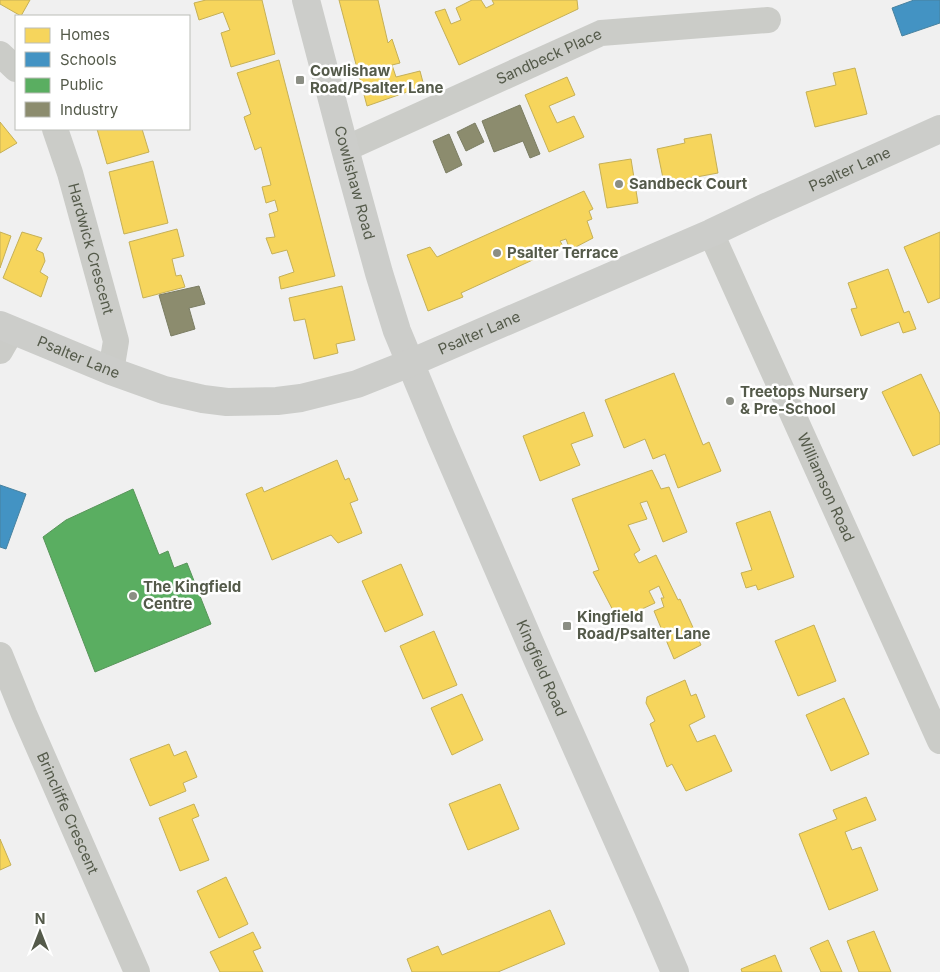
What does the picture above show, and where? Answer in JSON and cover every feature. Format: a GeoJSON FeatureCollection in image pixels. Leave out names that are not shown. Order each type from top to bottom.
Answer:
{"type":"FeatureCollection","features":[{"type":"Feature","properties":{"kind":"street","name":"Cowlishaw Road"},"geometry":{"type":"LineString","coordinates":[[306,0],[345,149],[393,319],[410,363]]}},
{"type":"Feature","properties":{"kind":"street","name":"Sandbeck Place"},"geometry":{"type":"LineString","coordinates":[[345,149],[601,33],[768,20]]}},
{"type":"Feature","properties":{"kind":"street"},"geometry":{"type":"LineString","coordinates":[[0,54],[15,68]]}},
{"type":"Feature","properties":{"kind":"street","name":"Psalter Lane"},"geometry":{"type":"LineString","coordinates":[[4,335],[164,390],[227,402],[277,401],[301,398],[364,382],[410,363],[712,233],[940,129]]}},
{"type":"Feature","properties":{"kind":"street","name":"Hardwick Crescent"},"geometry":{"type":"LineString","coordinates":[[55,130],[70,174],[116,341],[111,371]]}},
{"type":"Feature","properties":{"kind":"street","name":"Williamson Road"},"geometry":{"type":"LineString","coordinates":[[712,233],[940,741]]}},
{"type":"Feature","properties":{"kind":"street","name":"Kingfield Road"},"geometry":{"type":"LineString","coordinates":[[410,363],[538,661],[675,972]]}},
{"type":"Feature","properties":{"kind":"street","name":"Brincliffe Crescent"},"geometry":{"type":"LineString","coordinates":[[0,655],[137,972]]}},
{"type":"Feature","properties":{"kind":"building: Homes"},"geometry":{"type":"Polygon","coordinates":[[[0,0],[30,0],[22,15],[0,4],[0,0]]]}},
{"type":"Feature","properties":{"kind":"building: Homes"},"geometry":{"type":"Polygon","coordinates":[[[206,0],[262,0],[275,54],[231,67],[221,33],[230,30],[223,12],[199,20],[194,3],[206,0]]]}},
{"type":"Feature","properties":{"kind":"building: Homes"},"geometry":{"type":"Polygon","coordinates":[[[339,0],[378,0],[388,43],[392,39],[400,63],[392,65],[396,77],[420,71],[424,86],[367,106],[339,0]]]}},
{"type":"Feature","properties":{"kind":"building: Homes"},"geometry":{"type":"Polygon","coordinates":[[[472,0],[481,0],[486,8],[494,4],[492,0],[577,0],[578,9],[459,65],[435,12],[445,9],[451,24],[461,20],[456,8],[472,0]]]}},
{"type":"Feature","properties":{"kind":"building: Homes"},"geometry":{"type":"Polygon","coordinates":[[[279,60],[335,276],[281,289],[279,277],[294,272],[287,250],[272,254],[266,238],[275,237],[269,214],[278,211],[275,200],[266,203],[262,187],[271,185],[261,147],[255,150],[244,117],[251,114],[237,73],[279,60]]]}},
{"type":"Feature","properties":{"kind":"building: Homes"},"geometry":{"type":"Polygon","coordinates":[[[855,68],[867,114],[815,127],[806,92],[836,85],[833,73],[855,68]]]}},
{"type":"Feature","properties":{"kind":"building: Homes"},"geometry":{"type":"Polygon","coordinates":[[[567,77],[575,95],[549,106],[557,123],[574,116],[584,137],[549,152],[525,95],[567,77]]]}},
{"type":"Feature","properties":{"kind":"building: Homes"},"geometry":{"type":"Polygon","coordinates":[[[0,122],[17,143],[0,153],[0,122]]]}},
{"type":"Feature","properties":{"kind":"building: Homes"},"geometry":{"type":"Polygon","coordinates":[[[97,130],[142,130],[149,152],[107,164],[97,130]]]}},
{"type":"Feature","properties":{"kind":"building: Homes"},"geometry":{"type":"Polygon","coordinates":[[[711,134],[718,173],[664,183],[657,149],[685,143],[684,139],[711,134]]]}},
{"type":"Feature","properties":{"kind":"building: Homes","name":"Sandbeck Court"},"geometry":{"type":"Polygon","coordinates":[[[631,159],[638,203],[607,208],[599,164],[631,159]]]}},
{"type":"Feature","properties":{"kind":"building: Homes"},"geometry":{"type":"Polygon","coordinates":[[[153,161],[168,223],[124,234],[109,172],[153,161]]]}},
{"type":"Feature","properties":{"kind":"building: Homes","name":"Psalter Terrace"},"geometry":{"type":"Polygon","coordinates":[[[584,191],[593,209],[589,211],[592,219],[587,221],[593,238],[570,250],[566,239],[560,241],[563,246],[461,293],[463,297],[428,311],[407,255],[430,247],[437,257],[584,191]]]}},
{"type":"Feature","properties":{"kind":"building: Homes"},"geometry":{"type":"Polygon","coordinates":[[[177,229],[184,256],[172,259],[176,276],[181,275],[185,287],[143,298],[129,242],[177,229]]]}},
{"type":"Feature","properties":{"kind":"building: Homes"},"geometry":{"type":"Polygon","coordinates":[[[0,232],[11,236],[0,268],[0,232]]]}},
{"type":"Feature","properties":{"kind":"building: Homes"},"geometry":{"type":"Polygon","coordinates":[[[22,232],[42,238],[36,250],[43,253],[45,261],[40,272],[48,277],[41,297],[3,278],[22,232]]]}},
{"type":"Feature","properties":{"kind":"building: Homes"},"geometry":{"type":"Polygon","coordinates":[[[940,232],[940,298],[928,303],[904,247],[940,232]]]}},
{"type":"Feature","properties":{"kind":"building: Homes"},"geometry":{"type":"Polygon","coordinates":[[[888,269],[904,313],[909,311],[916,329],[903,333],[899,322],[861,336],[851,309],[857,308],[848,283],[888,269]]]}},
{"type":"Feature","properties":{"kind":"building: Homes"},"geometry":{"type":"Polygon","coordinates":[[[342,286],[355,340],[336,344],[338,353],[314,359],[305,319],[294,321],[289,298],[342,286]]]}},
{"type":"Feature","properties":{"kind":"building: Homes"},"geometry":{"type":"Polygon","coordinates":[[[674,373],[703,445],[709,442],[721,471],[678,488],[665,454],[653,459],[645,439],[624,448],[605,400],[674,373]]]}},
{"type":"Feature","properties":{"kind":"building: Homes"},"geometry":{"type":"Polygon","coordinates":[[[921,374],[940,414],[940,444],[913,456],[882,392],[921,374]]]}},
{"type":"Feature","properties":{"kind":"building: Homes"},"geometry":{"type":"Polygon","coordinates":[[[584,412],[593,436],[571,444],[580,465],[540,481],[523,436],[584,412]]]}},
{"type":"Feature","properties":{"kind":"building: Homes"},"geometry":{"type":"Polygon","coordinates":[[[337,460],[345,480],[349,478],[358,500],[350,503],[362,533],[338,543],[331,535],[272,560],[246,494],[262,487],[264,492],[337,460]]]}},
{"type":"Feature","properties":{"kind":"building: Homes"},"geometry":{"type":"Polygon","coordinates":[[[652,470],[661,489],[669,487],[687,532],[663,542],[647,501],[640,503],[647,519],[628,525],[640,550],[634,554],[639,563],[656,555],[678,600],[680,599],[701,645],[674,659],[654,611],[664,607],[661,598],[664,598],[659,586],[649,591],[655,603],[618,620],[593,572],[599,570],[572,499],[652,470]]]}},
{"type":"Feature","properties":{"kind":"building: Homes"},"geometry":{"type":"Polygon","coordinates":[[[770,511],[794,577],[758,590],[756,585],[746,588],[741,573],[752,570],[736,523],[770,511]]]}},
{"type":"Feature","properties":{"kind":"building: Homes"},"geometry":{"type":"Polygon","coordinates":[[[401,564],[423,615],[385,632],[362,581],[401,564]]]}},
{"type":"Feature","properties":{"kind":"building: Homes"},"geometry":{"type":"Polygon","coordinates":[[[814,625],[836,681],[798,696],[775,641],[814,625]]]}},
{"type":"Feature","properties":{"kind":"building: Homes"},"geometry":{"type":"Polygon","coordinates":[[[434,631],[457,685],[423,699],[400,646],[434,631]]]}},
{"type":"Feature","properties":{"kind":"building: Homes"},"geometry":{"type":"Polygon","coordinates":[[[685,680],[691,696],[696,694],[705,717],[689,725],[697,742],[715,735],[732,771],[686,791],[672,764],[667,767],[650,724],[655,721],[646,703],[647,697],[685,680]]]}},
{"type":"Feature","properties":{"kind":"building: Homes"},"geometry":{"type":"Polygon","coordinates":[[[462,694],[483,740],[452,755],[431,708],[462,694]]]}},
{"type":"Feature","properties":{"kind":"building: Homes"},"geometry":{"type":"Polygon","coordinates":[[[844,698],[869,754],[831,771],[806,715],[844,698]]]}},
{"type":"Feature","properties":{"kind":"building: Homes"},"geometry":{"type":"Polygon","coordinates":[[[169,744],[174,756],[186,751],[197,777],[183,783],[186,791],[150,806],[130,759],[169,744]]]}},
{"type":"Feature","properties":{"kind":"building: Homes"},"geometry":{"type":"Polygon","coordinates":[[[500,784],[519,829],[468,850],[449,804],[500,784]]]}},
{"type":"Feature","properties":{"kind":"building: Homes"},"geometry":{"type":"Polygon","coordinates":[[[866,797],[876,820],[845,832],[852,850],[861,847],[878,890],[829,910],[799,834],[837,819],[833,810],[866,797]]]}},
{"type":"Feature","properties":{"kind":"building: Homes"},"geometry":{"type":"Polygon","coordinates":[[[194,804],[199,816],[192,819],[209,860],[180,871],[159,818],[194,804]]]}},
{"type":"Feature","properties":{"kind":"building: Homes"},"geometry":{"type":"Polygon","coordinates":[[[0,839],[11,865],[0,870],[0,839]]]}},
{"type":"Feature","properties":{"kind":"building: Homes"},"geometry":{"type":"Polygon","coordinates":[[[226,877],[248,924],[219,938],[197,891],[226,877]]]}},
{"type":"Feature","properties":{"kind":"building: Homes"},"geometry":{"type":"Polygon","coordinates":[[[550,910],[565,944],[498,972],[412,972],[407,959],[438,946],[442,955],[550,910]]]}},
{"type":"Feature","properties":{"kind":"building: Homes"},"geometry":{"type":"Polygon","coordinates":[[[874,931],[891,972],[859,972],[847,941],[874,931]]]}},
{"type":"Feature","properties":{"kind":"building: Homes"},"geometry":{"type":"Polygon","coordinates":[[[253,932],[261,948],[253,951],[263,972],[220,972],[210,952],[253,932]]]}},
{"type":"Feature","properties":{"kind":"building: Homes"},"geometry":{"type":"Polygon","coordinates":[[[828,940],[842,972],[821,972],[810,948],[828,940]]]}},
{"type":"Feature","properties":{"kind":"building: Homes"},"geometry":{"type":"Polygon","coordinates":[[[775,955],[782,972],[742,972],[741,969],[775,955]]]}},
{"type":"Feature","properties":{"kind":"building: Schools"},"geometry":{"type":"Polygon","coordinates":[[[914,0],[940,0],[940,23],[902,36],[892,8],[914,0]]]}},
{"type":"Feature","properties":{"kind":"building: Schools"},"geometry":{"type":"Polygon","coordinates":[[[0,485],[26,494],[6,549],[0,547],[0,485]]]}},
{"type":"Feature","properties":{"kind":"building: Public","name":"The Kingfield Centre"},"geometry":{"type":"Polygon","coordinates":[[[133,489],[159,555],[168,551],[174,568],[187,563],[211,624],[95,672],[43,537],[66,520],[133,489]]]}},
{"type":"Feature","properties":{"kind":"building: Industry"},"geometry":{"type":"Polygon","coordinates":[[[520,105],[540,154],[530,158],[523,141],[494,152],[482,121],[520,105]]]}},
{"type":"Feature","properties":{"kind":"building: Industry"},"geometry":{"type":"Polygon","coordinates":[[[475,123],[484,142],[466,151],[457,132],[475,123]]]}},
{"type":"Feature","properties":{"kind":"building: Industry"},"geometry":{"type":"Polygon","coordinates":[[[449,134],[462,165],[446,173],[433,141],[449,134]]]}},
{"type":"Feature","properties":{"kind":"building: Industry"},"geometry":{"type":"Polygon","coordinates":[[[199,286],[205,304],[189,308],[195,329],[171,336],[159,295],[199,286]]]}},
{"type":"Feature","properties":{"kind":"place","name":"Cowlishaw Road/Psalter Lane"},"geometry":{"type":"Point","coordinates":[300,80]}},
{"type":"Feature","properties":{"kind":"place","name":"Sandbeck Court"},"geometry":{"type":"Point","coordinates":[619,184]}},
{"type":"Feature","properties":{"kind":"place","name":"Psalter Terrace"},"geometry":{"type":"Point","coordinates":[497,253]}},
{"type":"Feature","properties":{"kind":"place","name":"Treetops Nursery & Pre-School"},"geometry":{"type":"Point","coordinates":[730,401]}},
{"type":"Feature","properties":{"kind":"place","name":"The Kingfield Centre"},"geometry":{"type":"Point","coordinates":[133,596]}},
{"type":"Feature","properties":{"kind":"place","name":"Kingfield Road/Psalter Lane"},"geometry":{"type":"Point","coordinates":[567,626]}}]}
